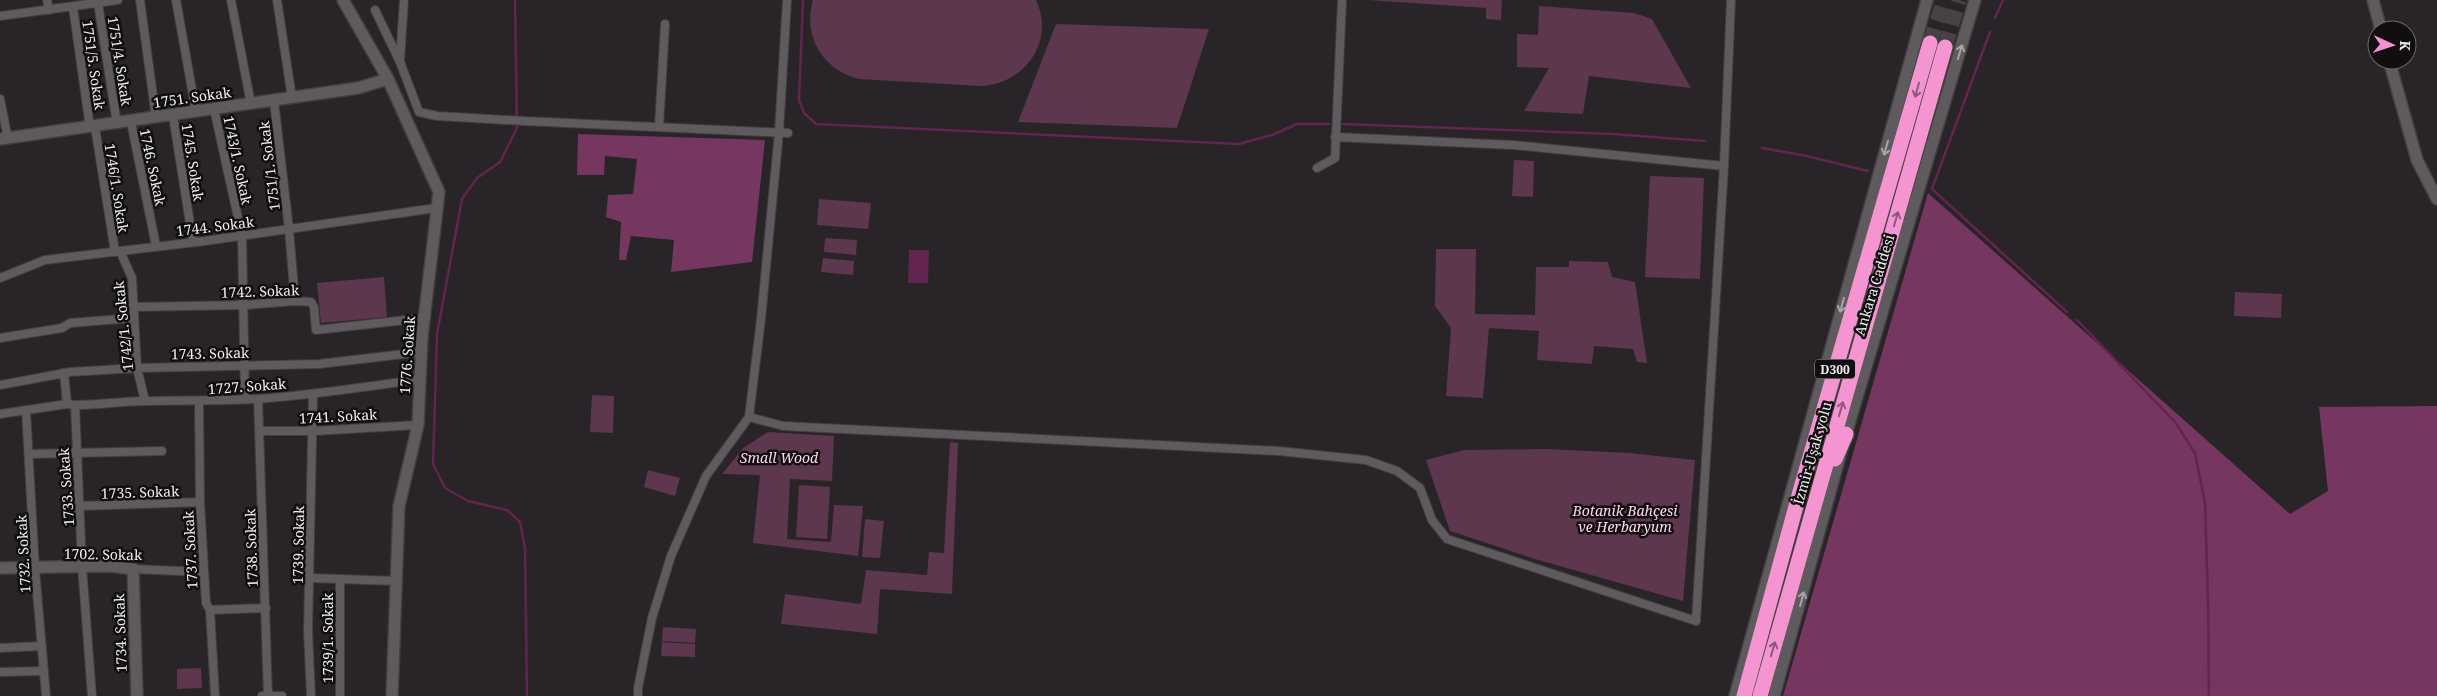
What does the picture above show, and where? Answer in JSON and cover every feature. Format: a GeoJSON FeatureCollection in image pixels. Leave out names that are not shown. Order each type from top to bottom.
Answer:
{"type":"FeatureCollection","features":[{"type":"Feature","properties":{"kind":"highway","name":"Ankara Caddesi"},"geometry":{"type":"LineString","coordinates":[[1744,696],[1800,488],[1938,45]]}},
{"type":"Feature","properties":{"kind":"highway","name":"İzmir-Uşak yolu"},"geometry":{"type":"LineString","coordinates":[[1760,696],[1814,506],[1938,45]]}},
{"type":"Feature","properties":{"kind":"highway"},"geometry":{"type":"LineString","coordinates":[[1814,506],[1846,434]]}},
{"type":"Feature","properties":{"kind":"highway"},"geometry":{"type":"LineString","coordinates":[[1800,488],[1805,440]]}},
{"type":"Feature","properties":{"kind":"main road","name":"1776. Sokak"},"geometry":{"type":"LineString","coordinates":[[343,0],[388,79],[439,192],[424,318],[418,425],[399,506],[392,696]]}},
{"type":"Feature","properties":{"kind":"main road","name":"1776. Sokak"},"geometry":{"type":"LineString","coordinates":[[350,0],[359,17],[361,32]]}},
{"type":"Feature","properties":{"kind":"main road","name":"Ankara Caddesi"},"geometry":{"type":"LineString","coordinates":[[1735,696],[1854,258],[1906,81],[1927,0]]}},
{"type":"Feature","properties":{"kind":"main road","name":"Ankara Caddesi"},"geometry":{"type":"LineString","coordinates":[[1774,696],[1846,434],[1975,0]]}},
{"type":"Feature","properties":{"kind":"main road"},"geometry":{"type":"LineString","coordinates":[[2373,0],[2378,20]]}},
{"type":"Feature","properties":{"kind":"main road"},"geometry":{"type":"LineString","coordinates":[[2380,0],[2385,20]]}},
{"type":"Feature","properties":{"kind":"main road"},"geometry":{"type":"LineString","coordinates":[[2392,70],[2416,160],[2437,198]]}},
{"type":"Feature","properties":{"kind":"main road"},"geometry":{"type":"LineString","coordinates":[[2398,70],[2422,159],[2437,185]]}},
{"type":"Feature","properties":{"kind":"main road","name":"1751. Sokak"},"geometry":{"type":"LineString","coordinates":[[4,139],[358,88],[388,79]]}},
{"type":"Feature","properties":{"kind":"main road","name":"1702. Sokak"},"geometry":{"type":"LineString","coordinates":[[0,568],[35,569],[82,566],[133,569]]}},
{"type":"Feature","properties":{"kind":"main road","name":"1734. Sokak"},"geometry":{"type":"LineString","coordinates":[[133,569],[137,696]]}},
{"type":"Feature","properties":{"kind":"street"},"geometry":{"type":"LineString","coordinates":[[47,0],[49,10]]}},
{"type":"Feature","properties":{"kind":"street"},"geometry":{"type":"LineString","coordinates":[[0,16],[118,0]]}},
{"type":"Feature","properties":{"kind":"street"},"geometry":{"type":"LineString","coordinates":[[140,0],[156,118]]}},
{"type":"Feature","properties":{"kind":"street"},"geometry":{"type":"LineString","coordinates":[[176,0],[196,112]]}},
{"type":"Feature","properties":{"kind":"street"},"geometry":{"type":"LineString","coordinates":[[231,0],[251,104]]}},
{"type":"Feature","properties":{"kind":"street"},"geometry":{"type":"LineString","coordinates":[[276,0],[292,98]]}},
{"type":"Feature","properties":{"kind":"street"},"geometry":{"type":"LineString","coordinates":[[400,62],[404,0]]}},
{"type":"Feature","properties":{"kind":"street"},"geometry":{"type":"LineString","coordinates":[[638,696],[652,618],[671,556],[706,476],[749,417],[761,319],[779,132],[786,0]]}},
{"type":"Feature","properties":{"kind":"street"},"geometry":{"type":"LineString","coordinates":[[1318,168],[1335,158],[1342,0]]}},
{"type":"Feature","properties":{"kind":"street"},"geometry":{"type":"LineString","coordinates":[[749,417],[783,426],[1279,451],[1366,460],[1397,471],[1420,488],[1432,520],[1447,539],[1696,621],[1724,166],[1731,0]]}},
{"type":"Feature","properties":{"kind":"street","name":"1751/4. Sokak"},"geometry":{"type":"LineString","coordinates":[[98,3],[117,124]]}},
{"type":"Feature","properties":{"kind":"street","name":"1751/5. Sokak"},"geometry":{"type":"LineString","coordinates":[[73,6],[92,127]]}},
{"type":"Feature","properties":{"kind":"street"},"geometry":{"type":"LineString","coordinates":[[375,10],[400,62],[419,112],[437,116],[513,121],[788,133]]}},
{"type":"Feature","properties":{"kind":"street"},"geometry":{"type":"LineString","coordinates":[[659,126],[665,24]]}},
{"type":"Feature","properties":{"kind":"street"},"geometry":{"type":"LineString","coordinates":[[0,99],[4,139]]}},
{"type":"Feature","properties":{"kind":"street","name":"1751/1. Sokak"},"geometry":{"type":"LineString","coordinates":[[274,101],[289,229]]}},
{"type":"Feature","properties":{"kind":"street","name":"1743/1. Sokak"},"geometry":{"type":"LineString","coordinates":[[214,110],[242,236],[245,399]]}},
{"type":"Feature","properties":{"kind":"street","name":"1745. Sokak"},"geometry":{"type":"LineString","coordinates":[[173,116],[193,242]]}},
{"type":"Feature","properties":{"kind":"street","name":"1746. Sokak"},"geometry":{"type":"LineString","coordinates":[[131,122],[156,246]]}},
{"type":"Feature","properties":{"kind":"street","name":"1746/1. Sokak"},"geometry":{"type":"LineString","coordinates":[[92,127],[118,252]]}},
{"type":"Feature","properties":{"kind":"street"},"geometry":{"type":"LineString","coordinates":[[1335,137],[1513,145],[1724,166]]}},
{"type":"Feature","properties":{"kind":"street","name":"1744. Sokak"},"geometry":{"type":"LineString","coordinates":[[0,278],[45,260],[242,236],[436,208]]}},
{"type":"Feature","properties":{"kind":"street"},"geometry":{"type":"LineString","coordinates":[[289,229],[294,301]]}},
{"type":"Feature","properties":{"kind":"street","name":"1742/1. Sokak"},"geometry":{"type":"LineString","coordinates":[[118,252],[131,275],[137,368],[145,401]]}},
{"type":"Feature","properties":{"kind":"street","name":"1742. Sokak"},"geometry":{"type":"LineString","coordinates":[[132,307],[311,302],[314,307],[316,330],[424,318]]}},
{"type":"Feature","properties":{"kind":"street"},"geometry":{"type":"LineString","coordinates":[[0,338],[62,328],[70,323],[133,318]]}},
{"type":"Feature","properties":{"kind":"street","name":"1743. Sokak"},"geometry":{"type":"LineString","coordinates":[[0,385],[64,373],[137,368],[319,364],[421,352]]}},
{"type":"Feature","properties":{"kind":"street","name":"1733. Sokak"},"geometry":{"type":"LineString","coordinates":[[64,373],[71,405],[81,506],[82,566],[92,696]]}},
{"type":"Feature","properties":{"kind":"street","name":"1727. Sokak"},"geometry":{"type":"LineString","coordinates":[[0,414],[71,405],[145,401],[199,402],[258,399],[313,394],[421,379]]}},
{"type":"Feature","properties":{"kind":"street","name":"1739. Sokak"},"geometry":{"type":"LineString","coordinates":[[311,696],[308,631],[314,431],[313,394]]}},
{"type":"Feature","properties":{"kind":"street","name":"1738. Sokak"},"geometry":{"type":"LineString","coordinates":[[258,399],[268,696]]}},
{"type":"Feature","properties":{"kind":"street","name":"1737. Sokak"},"geometry":{"type":"LineString","coordinates":[[199,402],[200,502],[206,603],[210,610],[215,696]]}},
{"type":"Feature","properties":{"kind":"street","name":"1732. Sokak"},"geometry":{"type":"LineString","coordinates":[[26,410],[35,569],[46,696]]}},
{"type":"Feature","properties":{"kind":"street","name":"1741. Sokak"},"geometry":{"type":"LineString","coordinates":[[260,431],[314,431],[418,425]]}},
{"type":"Feature","properties":{"kind":"street"},"geometry":{"type":"LineString","coordinates":[[29,454],[162,451]]}},
{"type":"Feature","properties":{"kind":"street","name":"1735. Sokak"},"geometry":{"type":"LineString","coordinates":[[81,506],[200,502]]}},
{"type":"Feature","properties":{"kind":"street","name":"1702. Sokak"},"geometry":{"type":"LineString","coordinates":[[133,569],[204,572]]}},
{"type":"Feature","properties":{"kind":"street"},"geometry":{"type":"LineString","coordinates":[[310,578],[396,581]]}},
{"type":"Feature","properties":{"kind":"street","name":"1739/1. Sokak"},"geometry":{"type":"LineString","coordinates":[[340,580],[340,696]]}},
{"type":"Feature","properties":{"kind":"street"},"geometry":{"type":"LineString","coordinates":[[210,610],[266,608]]}},
{"type":"Feature","properties":{"kind":"street"},"geometry":{"type":"LineString","coordinates":[[0,648],[42,646]]}},
{"type":"Feature","properties":{"kind":"street"},"geometry":{"type":"LineString","coordinates":[[0,672],[44,671]]}},
{"type":"Feature","properties":{"kind":"street"},"geometry":{"type":"LineString","coordinates":[[262,696],[282,696]]}},
{"type":"Feature","properties":{"kind":"green space"},"geometry":{"type":"Polygon","coordinates":[[[813,0],[1036,0],[1041,16],[1042,31],[1032,58],[1010,78],[996,84],[980,86],[859,79],[835,68],[818,50],[810,26],[813,0]]]}},
{"type":"Feature","properties":{"kind":"green space"},"geometry":{"type":"Polygon","coordinates":[[[1368,0],[1502,0],[1501,20],[1486,19],[1486,8],[1368,0]]]}},
{"type":"Feature","properties":{"kind":"green space"},"geometry":{"type":"Polygon","coordinates":[[[1539,6],[1634,13],[1652,19],[1691,88],[1589,76],[1583,114],[1524,111],[1549,68],[1517,67],[1517,34],[1538,35],[1539,6]]]}},
{"type":"Feature","properties":{"kind":"green space"},"geometry":{"type":"Polygon","coordinates":[[[1056,24],[1209,29],[1177,128],[1018,122],[1056,24]]]}},
{"type":"Feature","properties":{"kind":"green space"},"geometry":{"type":"Polygon","coordinates":[[[1514,160],[1534,161],[1533,197],[1512,196],[1514,160]]]}},
{"type":"Feature","properties":{"kind":"green space"},"geometry":{"type":"Polygon","coordinates":[[[1650,176],[1704,178],[1700,279],[1645,277],[1650,176]]]}},
{"type":"Feature","properties":{"kind":"green space"},"geometry":{"type":"Polygon","coordinates":[[[819,199],[871,203],[868,229],[817,225],[819,199]]]}},
{"type":"Feature","properties":{"kind":"green space"},"geometry":{"type":"Polygon","coordinates":[[[825,238],[857,240],[856,255],[824,252],[825,238]]]}},
{"type":"Feature","properties":{"kind":"green space"},"geometry":{"type":"Polygon","coordinates":[[[1436,249],[1476,249],[1475,314],[1535,315],[1536,267],[1569,267],[1569,261],[1608,262],[1612,277],[1635,282],[1647,363],[1637,362],[1633,349],[1594,346],[1592,364],[1537,360],[1539,331],[1489,328],[1483,398],[1446,396],[1451,328],[1435,306],[1436,249]]]}},
{"type":"Feature","properties":{"kind":"green space"},"geometry":{"type":"Polygon","coordinates":[[[823,258],[854,261],[853,275],[821,272],[823,258]]]}},
{"type":"Feature","properties":{"kind":"green space"},"geometry":{"type":"Polygon","coordinates":[[[384,277],[387,317],[321,323],[317,283],[384,277]]]}},
{"type":"Feature","properties":{"kind":"green space"},"geometry":{"type":"Polygon","coordinates":[[[2235,292],[2282,294],[2281,318],[2234,316],[2235,292]]]}},
{"type":"Feature","properties":{"kind":"green space"},"geometry":{"type":"Polygon","coordinates":[[[592,395],[614,396],[613,433],[590,432],[592,395]]]}},
{"type":"Feature","properties":{"kind":"green space","name":"Small Wood"},"geometry":{"type":"Polygon","coordinates":[[[768,432],[834,436],[832,481],[790,479],[787,539],[831,542],[834,505],[863,506],[858,556],[753,543],[760,475],[722,474],[743,448],[768,432]]]}},
{"type":"Feature","properties":{"kind":"green space"},"geometry":{"type":"Polygon","coordinates":[[[950,442],[958,443],[952,594],[880,589],[877,634],[781,624],[785,594],[861,604],[866,570],[927,575],[929,552],[944,553],[950,442]]]}},
{"type":"Feature","properties":{"kind":"green space","name":"Botanik Bahçesi ve Herbaryum"},"geometry":{"type":"Polygon","coordinates":[[[1547,449],[1629,453],[1695,460],[1683,601],[1535,559],[1450,531],[1426,460],[1464,450],[1547,449]]]}},
{"type":"Feature","properties":{"kind":"green space"},"geometry":{"type":"Polygon","coordinates":[[[648,470],[680,478],[675,496],[644,487],[648,470]]]}},
{"type":"Feature","properties":{"kind":"green space"},"geometry":{"type":"Polygon","coordinates":[[[799,485],[830,487],[827,539],[796,537],[799,485]]]}},
{"type":"Feature","properties":{"kind":"green space"},"geometry":{"type":"Polygon","coordinates":[[[865,519],[884,521],[880,558],[862,557],[865,519]]]}},
{"type":"Feature","properties":{"kind":"green space"},"geometry":{"type":"Polygon","coordinates":[[[663,627],[696,629],[695,643],[662,641],[663,627]]]}},
{"type":"Feature","properties":{"kind":"green space"},"geometry":{"type":"Polygon","coordinates":[[[662,642],[695,644],[695,657],[661,656],[662,642]]]}},
{"type":"Feature","properties":{"kind":"green space"},"geometry":{"type":"Polygon","coordinates":[[[201,668],[202,688],[177,689],[177,669],[201,668]]]}},
{"type":"Feature","properties":{"kind":"shaded area"},"geometry":{"type":"Polygon","coordinates":[[[578,134],[765,140],[752,262],[671,272],[674,240],[631,236],[626,260],[619,260],[621,222],[606,217],[608,195],[633,194],[637,159],[605,156],[604,175],[577,175],[578,134]]]}},
{"type":"Feature","properties":{"kind":"shaded area"},"geometry":{"type":"Polygon","coordinates":[[[1928,193],[2290,514],[2328,491],[2319,407],[2437,406],[2437,696],[1783,696],[1928,193]]]}},
{"type":"Feature","properties":{"kind":"shaded area"},"geometry":{"type":"Polygon","coordinates":[[[909,250],[929,250],[928,283],[908,283],[909,250]]]}},
{"type":"Feature","properties":{"kind":"waterway"},"geometry":{"type":"LineString","coordinates":[[515,0],[517,128],[500,162],[477,178],[462,199],[437,334],[433,464],[445,488],[468,501],[507,510],[520,522],[525,548],[527,696]]}},
{"type":"Feature","properties":{"kind":"waterway"},"geometry":{"type":"LineString","coordinates":[[803,0],[799,100],[804,113],[816,124],[1239,144],[1272,135],[1297,124],[1329,124]]}},
{"type":"Feature","properties":{"kind":"waterway"},"geometry":{"type":"LineString","coordinates":[[1995,18],[2003,0]]}},
{"type":"Feature","properties":{"kind":"waterway"},"geometry":{"type":"LineString","coordinates":[[1990,32],[1932,189],[2067,312]]}},
{"type":"Feature","properties":{"kind":"waterway"},"geometry":{"type":"LineString","coordinates":[[1343,124],[1613,134],[1705,141]]}},
{"type":"Feature","properties":{"kind":"waterway"},"geometry":{"type":"LineString","coordinates":[[1762,148],[1802,155],[1868,171]]}},
{"type":"Feature","properties":{"kind":"waterway"},"geometry":{"type":"LineString","coordinates":[[2077,320],[2175,422],[2195,453],[2205,503],[2209,696]]}},
{"type":"Feature","properties":{"kind":"tunnel"},"geometry":{"type":"LineString","coordinates":[[1930,43],[1944,0]]}},
{"type":"Feature","properties":{"kind":"tunnel"},"geometry":{"type":"LineString","coordinates":[[1945,47],[1959,0]]}}]}
